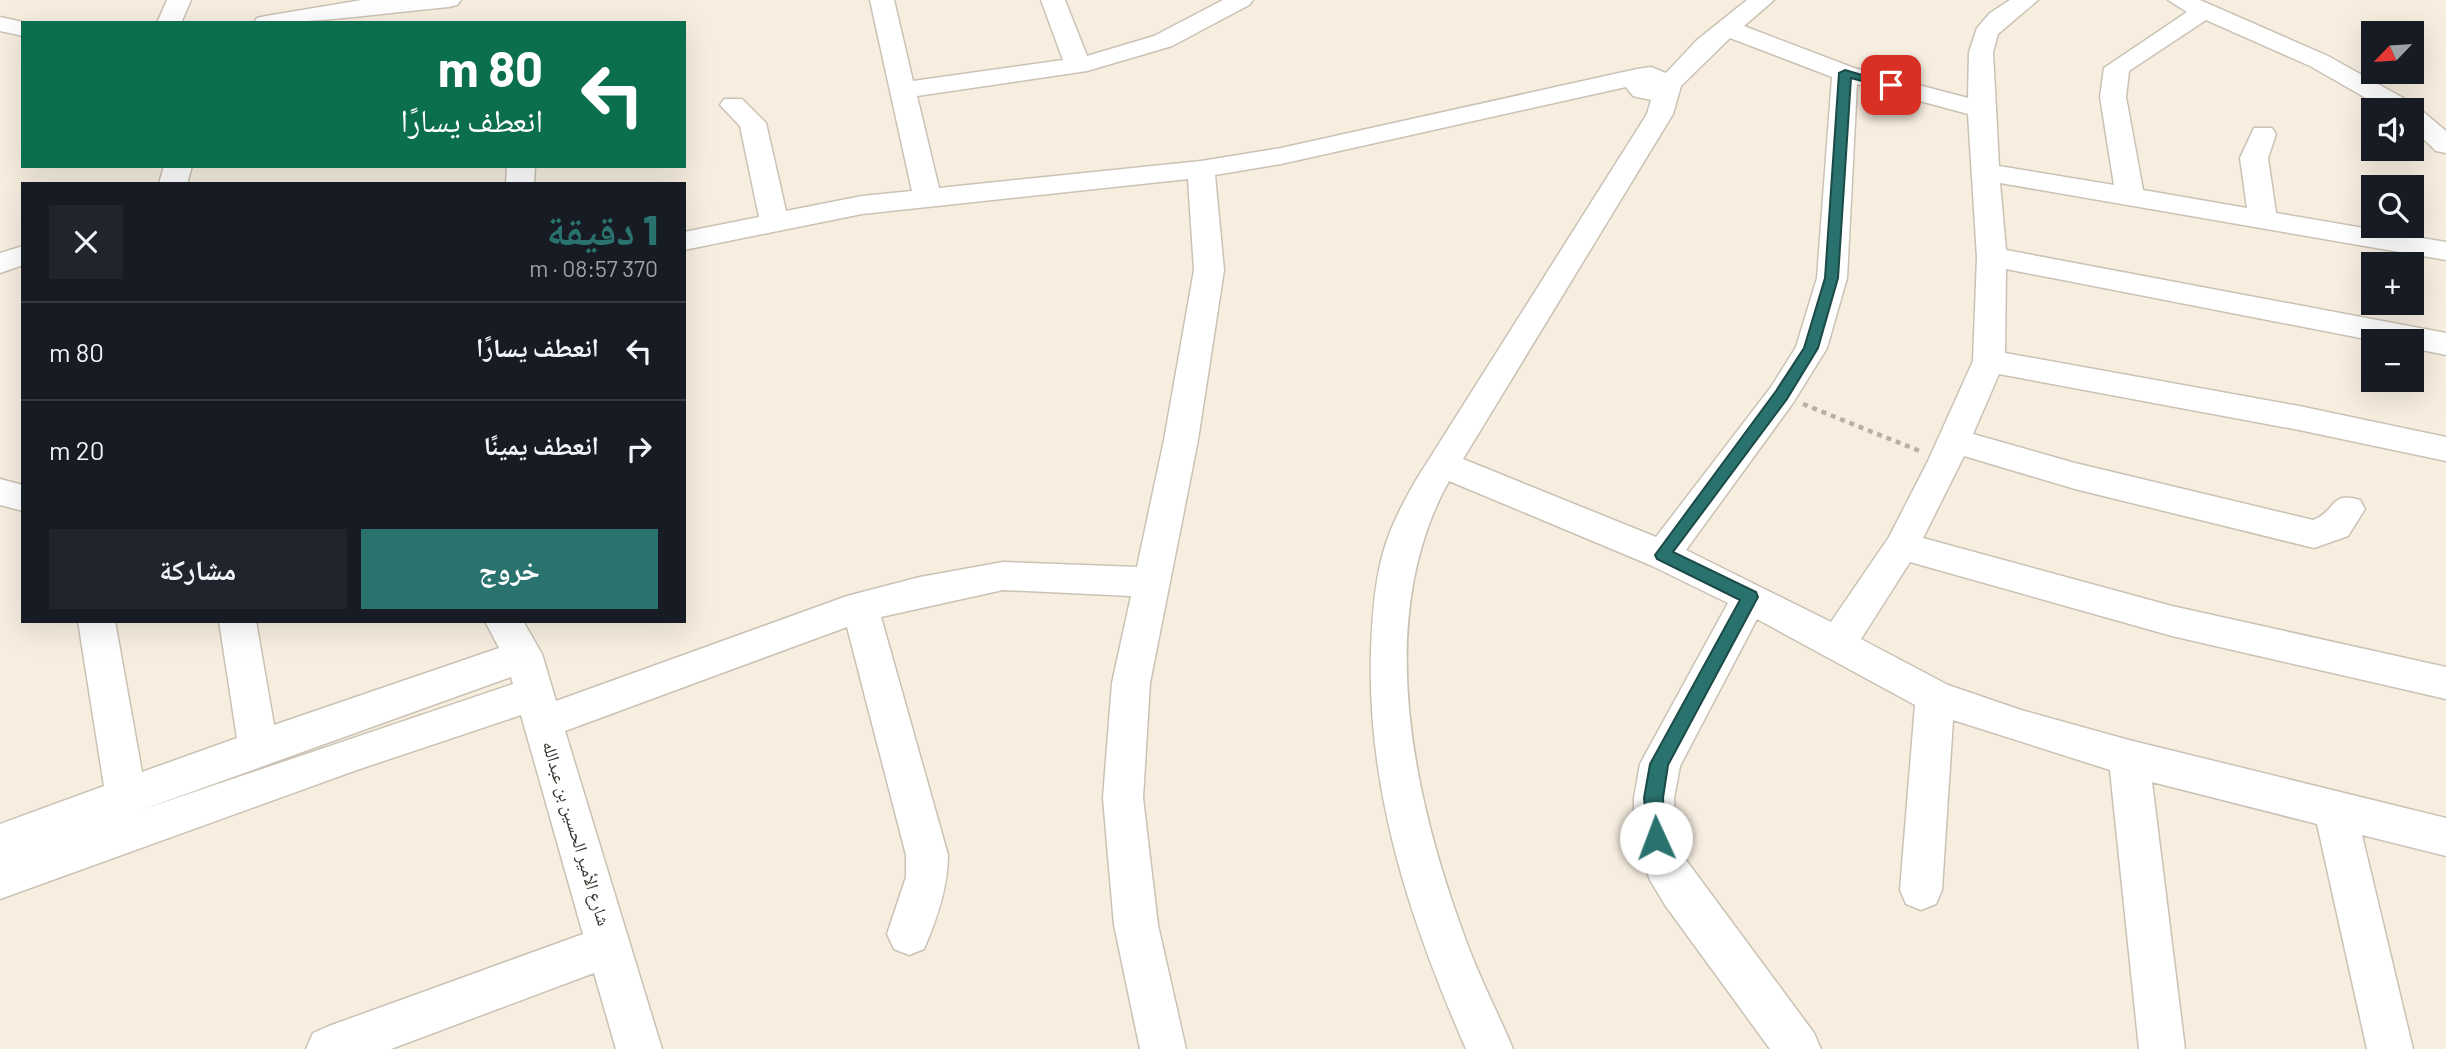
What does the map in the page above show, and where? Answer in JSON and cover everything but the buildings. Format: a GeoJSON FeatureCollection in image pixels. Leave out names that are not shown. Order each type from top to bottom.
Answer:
{"type":"FeatureCollection","features":[{"type":"Feature","properties":{"kind":"street"},"geometry":{"type":"LineString","coordinates":[[170,21],[179,0]]}},
{"type":"Feature","properties":{"kind":"street"},"geometry":{"type":"LineString","coordinates":[[253,21],[265,0]]}},
{"type":"Feature","properties":{"kind":"street"},"geometry":{"type":"LineString","coordinates":[[277,21],[352,8],[449,0]]}},
{"type":"Feature","properties":{"kind":"street"},"geometry":{"type":"LineString","coordinates":[[882,0],[928,196]]}},
{"type":"Feature","properties":{"kind":"street"},"geometry":{"type":"LineString","coordinates":[[1053,0],[1078,66]]}},
{"type":"Feature","properties":{"kind":"street"},"geometry":{"type":"LineString","coordinates":[[904,90],[1078,66],[1163,41],[1241,0]]}},
{"type":"Feature","properties":{"kind":"street"},"geometry":{"type":"LineString","coordinates":[[686,241],[928,196],[1201,169],[1281,156],[1548,96],[1650,85],[1762,0]]}},
{"type":"Feature","properties":{"kind":"street"},"geometry":{"type":"LineString","coordinates":[[1836,645],[1902,546],[1950,451],[1989,360],[1992,257],[1981,108],[1981,52],[1986,33],[1999,18],[2026,0]]}},
{"type":"Feature","properties":{"kind":"street"},"geometry":{"type":"LineString","coordinates":[[2180,0],[2319,61],[2384,98]]}},
{"type":"Feature","properties":{"kind":"street"},"geometry":{"type":"LineString","coordinates":[[2130,195],[2113,97],[2117,68],[2204,11]]}},
{"type":"Feature","properties":{"kind":"street"},"geometry":{"type":"LineString","coordinates":[[0,24],[21,29]]}},
{"type":"Feature","properties":{"kind":"street"},"geometry":{"type":"LineString","coordinates":[[1727,28],[1845,73],[1981,108]]}},
{"type":"Feature","properties":{"kind":"street"},"geometry":{"type":"LineString","coordinates":[[1663,555],[1782,395],[1811,348],[1832,278],[1845,73]]}},
{"type":"Feature","properties":{"kind":"street"},"geometry":{"type":"LineString","coordinates":[[1490,1049],[1434,915],[1412,846],[1391,723],[1388,666],[1392,586],[1414,518],[1443,465],[1660,114],[1650,85]]}},
{"type":"Feature","properties":{"kind":"street"},"geometry":{"type":"LineString","coordinates":[[733,105],[753,123],[774,223]]}},
{"type":"Feature","properties":{"kind":"street"},"geometry":{"type":"LineString","coordinates":[[2424,126],[2446,145]]}},
{"type":"Feature","properties":{"kind":"street"},"geometry":{"type":"LineString","coordinates":[[2263,134],[2254,158],[2263,218]]}},
{"type":"Feature","properties":{"kind":"street"},"geometry":{"type":"LineString","coordinates":[[1163,1049],[1136,925],[1123,798],[1131,683],[1181,440],[1209,270],[1201,169]]}},
{"type":"Feature","properties":{"kind":"street"},"geometry":{"type":"LineString","coordinates":[[1986,172],[2446,251]]}},
{"type":"Feature","properties":{"kind":"street"},"geometry":{"type":"LineString","coordinates":[[0,263],[21,256]]}},
{"type":"Feature","properties":{"kind":"street"},"geometry":{"type":"LineString","coordinates":[[1992,257],[2446,344]]}},
{"type":"Feature","properties":{"kind":"street"},"geometry":{"type":"LineString","coordinates":[[1989,360],[2446,449]]}},
{"type":"Feature","properties":{"kind":"street"},"geometry":{"type":"LineString","coordinates":[[1950,451],[2075,476],[2314,534],[2336,526],[2348,509]]}},
{"type":"Feature","properties":{"kind":"street"},"geometry":{"type":"LineString","coordinates":[[1443,465],[1663,555],[1750,597],[1935,697],[2021,727],[2129,758],[2446,837]]}},
{"type":"Feature","properties":{"kind":"street"},"geometry":{"type":"LineString","coordinates":[[0,492],[21,497]]}},
{"type":"Feature","properties":{"kind":"street"},"geometry":{"type":"LineString","coordinates":[[1902,546],[2028,585],[2223,636],[2446,683]]}},
{"type":"Feature","properties":{"kind":"street"},"geometry":{"type":"LineString","coordinates":[[0,880],[354,753],[539,708],[860,607],[1003,576],[1152,582]]}},
{"type":"Feature","properties":{"kind":"street"},"geometry":{"type":"LineString","coordinates":[[1750,597],[1660,764],[1654,798],[1656,838],[1665,866],[1680,891],[1798,1049]]}},
{"type":"Feature","properties":{"kind":"street"},"geometry":{"type":"LineString","coordinates":[[860,607],[927,855],[927,877],[909,934]]}},
{"type":"Feature","properties":{"kind":"street"},"geometry":{"type":"LineString","coordinates":[[96,623],[126,797]]}},
{"type":"Feature","properties":{"kind":"street"},"geometry":{"type":"LineString","coordinates":[[237,623],[258,748]]}},
{"type":"Feature","properties":{"kind":"street"},"geometry":{"type":"LineString","coordinates":[[0,843],[258,748],[479,673],[513,638]]}},
{"type":"Feature","properties":{"kind":"street","name":"شارع الأمير الحسين بن عبدالله"},"geometry":{"type":"LineString","coordinates":[[513,638],[539,708],[639,1049]]}},
{"type":"Feature","properties":{"kind":"street"},"geometry":{"type":"LineString","coordinates":[[1921,890],[1935,697]]}},
{"type":"Feature","properties":{"kind":"street"},"geometry":{"type":"LineString","coordinates":[[2129,758],[2162,1049]]}},
{"type":"Feature","properties":{"kind":"street"},"geometry":{"type":"LineString","coordinates":[[2335,810],[2390,1049]]}},
{"type":"Feature","properties":{"kind":"street"},"geometry":{"type":"LineString","coordinates":[[329,1049],[610,946]]}},
{"type":"Feature","properties":{"kind":"path"},"geometry":{"type":"LineString","coordinates":[[1782,395],[1950,451]]}},
{"type":"Feature","properties":{"kind":"route"},"geometry":{"type":"LineString","coordinates":[[1656,838],[1654,798],[1660,764],[1750,597],[1663,555],[1782,395],[1811,348],[1823,316],[1832,278],[1845,73],[1891,85]]}}]}
